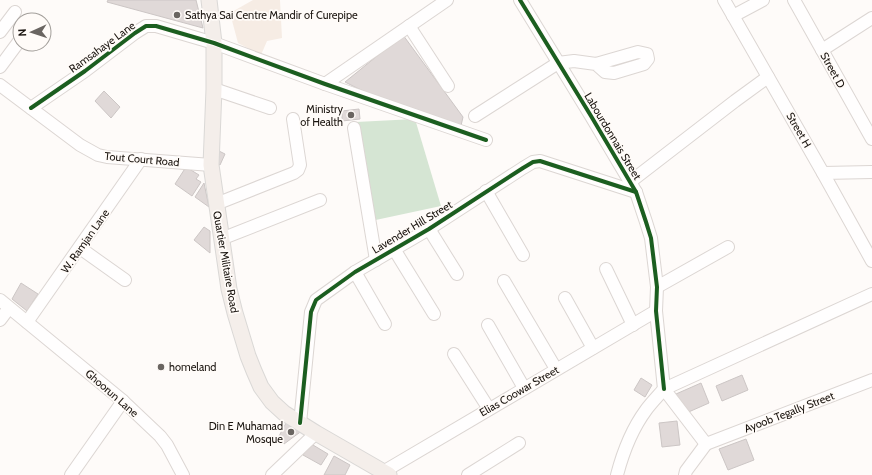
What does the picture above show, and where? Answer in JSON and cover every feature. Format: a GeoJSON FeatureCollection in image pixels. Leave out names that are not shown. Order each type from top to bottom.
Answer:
{"type":"FeatureCollection","features":[{"type":"Feature","properties":{"kind":"main road","name":"Quartier Militaire Road"},"geometry":{"type":"LineString","coordinates":[[209,0],[214,43],[211,165],[229,289],[248,356],[261,387],[272,402],[284,413],[386,473]]}},
{"type":"Feature","properties":{"kind":"street"},"geometry":{"type":"LineString","coordinates":[[325,84],[447,0]]}},
{"type":"Feature","properties":{"kind":"street","name":"Labourdonnais Street"},"geometry":{"type":"LineString","coordinates":[[520,0],[633,187],[651,238],[657,286],[656,310],[664,389]]}},
{"type":"Feature","properties":{"kind":"street","name":"Street H"},"geometry":{"type":"LineString","coordinates":[[724,0],[867,245],[872,260]]}},
{"type":"Feature","properties":{"kind":"street"},"geometry":{"type":"LineString","coordinates":[[733,16],[763,0]]}},
{"type":"Feature","properties":{"kind":"street","name":"Street D"},"geometry":{"type":"LineString","coordinates":[[794,0],[822,50],[867,120],[872,139]]}},
{"type":"Feature","properties":{"kind":"street"},"geometry":{"type":"LineString","coordinates":[[0,32],[12,16]]}},
{"type":"Feature","properties":{"kind":"street"},"geometry":{"type":"LineString","coordinates":[[822,50],[872,18]]}},
{"type":"Feature","properties":{"kind":"street","name":"Ramsahaye Lane"},"geometry":{"type":"LineString","coordinates":[[31,108],[86,71],[135,33],[146,26],[156,26],[214,43],[325,84],[486,140]]}},
{"type":"Feature","properties":{"kind":"street"},"geometry":{"type":"LineString","coordinates":[[410,26],[448,86]]}},
{"type":"Feature","properties":{"kind":"street"},"geometry":{"type":"LineString","coordinates":[[0,67],[12,51]]}},
{"type":"Feature","properties":{"kind":"street"},"geometry":{"type":"LineString","coordinates":[[476,116],[558,63],[574,61],[596,64]]}},
{"type":"Feature","properties":{"kind":"street"},"geometry":{"type":"LineString","coordinates":[[633,187],[735,101],[768,77]]}},
{"type":"Feature","properties":{"kind":"street","name":"Tout Court Road"},"geometry":{"type":"LineString","coordinates":[[0,85],[80,145],[98,155],[211,165]]}},
{"type":"Feature","properties":{"kind":"street"},"geometry":{"type":"LineString","coordinates":[[214,89],[270,108]]}},
{"type":"Feature","properties":{"kind":"street"},"geometry":{"type":"LineString","coordinates":[[216,204],[294,173],[298,170],[300,165],[293,119]]}},
{"type":"Feature","properties":{"kind":"street"},"geometry":{"type":"LineString","coordinates":[[354,128],[376,260]]}},
{"type":"Feature","properties":{"kind":"street","name":"W. Ramjan Lane"},"geometry":{"type":"LineString","coordinates":[[27,322],[141,159]]}},
{"type":"Feature","properties":{"kind":"street","name":"Lavender Hill Street"},"geometry":{"type":"LineString","coordinates":[[300,423],[312,312],[316,300],[355,272],[429,229],[486,191],[534,162],[540,161],[633,187]]}},
{"type":"Feature","properties":{"kind":"street"},"geometry":{"type":"LineString","coordinates":[[824,173],[872,172]]}},
{"type":"Feature","properties":{"kind":"street"},"geometry":{"type":"LineString","coordinates":[[486,191],[523,255]]}},
{"type":"Feature","properties":{"kind":"street"},"geometry":{"type":"LineString","coordinates":[[221,239],[320,200]]}},
{"type":"Feature","properties":{"kind":"street"},"geometry":{"type":"LineString","coordinates":[[429,229],[457,274]]}},
{"type":"Feature","properties":{"kind":"street"},"geometry":{"type":"LineString","coordinates":[[657,286],[728,247]]}},
{"type":"Feature","properties":{"kind":"street"},"geometry":{"type":"LineString","coordinates":[[80,248],[125,280]]}},
{"type":"Feature","properties":{"kind":"street"},"geometry":{"type":"LineString","coordinates":[[394,249],[434,314]]}},
{"type":"Feature","properties":{"kind":"street"},"geometry":{"type":"LineString","coordinates":[[606,269],[632,325]]}},
{"type":"Feature","properties":{"kind":"street"},"geometry":{"type":"LineString","coordinates":[[355,272],[385,324]]}},
{"type":"Feature","properties":{"kind":"street"},"geometry":{"type":"LineString","coordinates":[[504,282],[556,369]]}},
{"type":"Feature","properties":{"kind":"street"},"geometry":{"type":"LineString","coordinates":[[617,475],[621,460],[637,423],[664,389],[872,294]]}},
{"type":"Feature","properties":{"kind":"street"},"geometry":{"type":"LineString","coordinates":[[565,298],[593,348]]}},
{"type":"Feature","properties":{"kind":"street"},"geometry":{"type":"LineString","coordinates":[[0,320],[4,304]]}},
{"type":"Feature","properties":{"kind":"street","name":"Ghoorun Lane"},"geometry":{"type":"LineString","coordinates":[[4,304],[123,401],[160,436],[183,475]]}},
{"type":"Feature","properties":{"kind":"street","name":"Elias Coowar Street"},"geometry":{"type":"LineString","coordinates":[[386,473],[489,409],[656,310]]}},
{"type":"Feature","properties":{"kind":"street"},"geometry":{"type":"LineString","coordinates":[[488,325],[524,388]]}},
{"type":"Feature","properties":{"kind":"street"},"geometry":{"type":"LineString","coordinates":[[454,354],[489,409]]}},
{"type":"Feature","properties":{"kind":"street","name":"Ayoob Tegally Street"},"geometry":{"type":"LineString","coordinates":[[706,444],[872,380]]}},
{"type":"Feature","properties":{"kind":"street"},"geometry":{"type":"LineString","coordinates":[[664,389],[706,444],[686,470],[684,475]]}},
{"type":"Feature","properties":{"kind":"street"},"geometry":{"type":"LineString","coordinates":[[71,475],[123,401]]}},
{"type":"Feature","properties":{"kind":"street"},"geometry":{"type":"LineString","coordinates":[[272,475],[316,433]]}},
{"type":"Feature","properties":{"kind":"street"},"geometry":{"type":"LineString","coordinates":[[468,475],[519,442]]}},
{"type":"Feature","properties":{"kind":"shaded area"},"geometry":{"type":"Polygon","coordinates":[[[253,0],[280,0],[282,38],[267,41],[261,55],[238,43],[230,13],[253,0]]]}},
{"type":"Feature","properties":{"kind":"green space"},"geometry":{"type":"Polygon","coordinates":[[[415,119],[441,206],[371,221],[356,122],[415,119]]]}},
{"type":"Feature","properties":{"kind":"building","name":"Sathya Sai Centre Mandir of Curepipe"},"geometry":{"type":"Polygon","coordinates":[[[108,0],[196,0],[203,28],[107,2],[108,0]]]}},
{"type":"Feature","properties":{"kind":"building"},"geometry":{"type":"Polygon","coordinates":[[[403,35],[463,117],[460,130],[389,104],[345,82],[403,35]]]}},
{"type":"Feature","properties":{"kind":"building"},"geometry":{"type":"Polygon","coordinates":[[[104,91],[120,107],[111,118],[95,101],[104,91]]]}},
{"type":"Feature","properties":{"kind":"building","name":"Ministry of Health"},"geometry":{"type":"Polygon","coordinates":[[[359,109],[360,119],[342,121],[342,111],[359,109]]]}},
{"type":"Feature","properties":{"kind":"building"},"geometry":{"type":"Polygon","coordinates":[[[219,151],[225,154],[220,165],[215,162],[214,155],[219,151]]]}},
{"type":"Feature","properties":{"kind":"building"},"geometry":{"type":"Polygon","coordinates":[[[186,167],[199,175],[196,179],[201,182],[192,196],[175,184],[186,167]]]}},
{"type":"Feature","properties":{"kind":"building"},"geometry":{"type":"Polygon","coordinates":[[[204,183],[209,207],[195,197],[204,183]]]}},
{"type":"Feature","properties":{"kind":"building"},"geometry":{"type":"Polygon","coordinates":[[[204,227],[210,231],[210,253],[194,240],[204,227]]]}},
{"type":"Feature","properties":{"kind":"building"},"geometry":{"type":"Polygon","coordinates":[[[21,283],[38,294],[27,311],[12,299],[21,283]]]}},
{"type":"Feature","properties":{"kind":"building"},"geometry":{"type":"Polygon","coordinates":[[[742,375],[748,390],[722,401],[716,386],[742,375]]]}},
{"type":"Feature","properties":{"kind":"building"},"geometry":{"type":"Polygon","coordinates":[[[641,378],[652,385],[645,397],[634,390],[641,378]]]}},
{"type":"Feature","properties":{"kind":"building"},"geometry":{"type":"Polygon","coordinates":[[[701,383],[709,403],[684,414],[676,394],[701,383]]]}},
{"type":"Feature","properties":{"kind":"building","name":"Din E Muhamad Mosque"},"geometry":{"type":"Polygon","coordinates":[[[287,421],[303,430],[284,444],[278,438],[287,421]]]}},
{"type":"Feature","properties":{"kind":"building"},"geometry":{"type":"Polygon","coordinates":[[[677,421],[680,445],[662,447],[659,423],[677,421]]]}},
{"type":"Feature","properties":{"kind":"building"},"geometry":{"type":"Polygon","coordinates":[[[746,439],[754,460],[728,470],[719,449],[746,439]]]}},
{"type":"Feature","properties":{"kind":"building"},"geometry":{"type":"Polygon","coordinates":[[[309,445],[313,445],[328,454],[321,465],[303,455],[309,445]]]}},
{"type":"Feature","properties":{"kind":"building"},"geometry":{"type":"Polygon","coordinates":[[[334,456],[350,465],[345,475],[324,475],[334,456]]]}},
{"type":"Feature","properties":{"kind":"cycle path"},"geometry":{"type":"LineString","coordinates":[[520,0],[636,192],[651,238],[657,287],[656,311],[664,389]]}},
{"type":"Feature","properties":{"kind":"cycle path"},"geometry":{"type":"LineString","coordinates":[[31,108],[85,71],[135,33],[146,26],[156,26],[214,43],[325,84],[486,140]]}},
{"type":"Feature","properties":{"kind":"cycle path"},"geometry":{"type":"LineString","coordinates":[[300,423],[311,312],[316,300],[355,272],[429,229],[533,162],[540,161],[636,192]]}},
{"type":"Feature","properties":{"kind":"place","name":"Sathya Sai Centre Mandir of Curepipe"},"geometry":{"type":"Point","coordinates":[177,15]}},
{"type":"Feature","properties":{"kind":"place","name":"Ministry of Health"},"geometry":{"type":"Point","coordinates":[351,115]}},
{"type":"Feature","properties":{"kind":"place","name":"homeland"},"geometry":{"type":"Point","coordinates":[161,367]}},
{"type":"Feature","properties":{"kind":"place","name":"Din E Muhamad Mosque"},"geometry":{"type":"Point","coordinates":[291,432]}}]}
